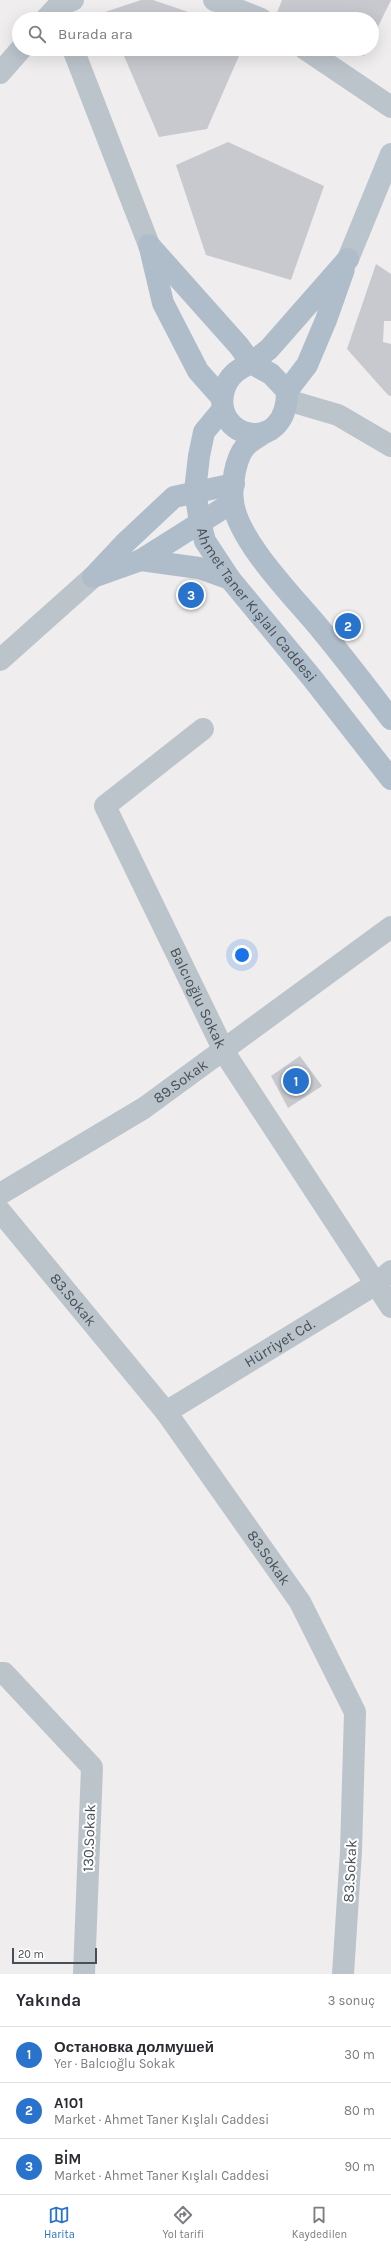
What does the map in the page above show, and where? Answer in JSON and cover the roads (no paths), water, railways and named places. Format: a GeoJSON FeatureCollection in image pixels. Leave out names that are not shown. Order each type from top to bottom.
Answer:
{"type":"FeatureCollection","features":[{"type":"Feature","properties":{"kind":"main road"},"geometry":{"type":"LineString","coordinates":[[149,245],[163,303],[198,371],[222,404],[227,419],[234,427],[244,432],[255,434],[265,432],[274,428],[281,420],[286,410],[287,395],[307,365],[326,320],[348,258],[391,154]]}},
{"type":"Feature","properties":{"kind":"main road"},"geometry":{"type":"LineString","coordinates":[[149,245],[239,346],[251,364],[271,374],[287,395]]}},
{"type":"Feature","properties":{"kind":"main road"},"geometry":{"type":"LineString","coordinates":[[222,404],[227,379],[238,369],[251,364],[269,349],[348,258]]}},
{"type":"Feature","properties":{"kind":"main road","name":"Ahmet Taner Kışlalı Caddesi"},"geometry":{"type":"LineString","coordinates":[[222,404],[204,432],[195,491],[205,541],[230,579],[312,678],[391,780]]}},
{"type":"Feature","properties":{"kind":"main road"},"geometry":{"type":"LineString","coordinates":[[93,577],[141,560],[177,539],[200,522],[234,493],[237,464],[245,447],[265,432]]}},
{"type":"Feature","properties":{"kind":"main road"},"geometry":{"type":"LineString","coordinates":[[93,577],[125,543],[174,497],[195,491],[234,493]]}},
{"type":"Feature","properties":{"kind":"main road","name":"Ahmet Taner Kışlalı Caddesi"},"geometry":{"type":"LineString","coordinates":[[234,493],[246,535],[391,719]]}},
{"type":"Feature","properties":{"kind":"main road"},"geometry":{"type":"LineString","coordinates":[[141,560],[199,568],[230,579]]}},
{"type":"Feature","properties":{"kind":"street"},"geometry":{"type":"LineString","coordinates":[[214,0],[260,11]]}},
{"type":"Feature","properties":{"kind":"street"},"geometry":{"type":"LineString","coordinates":[[0,73],[14,56]]}},
{"type":"Feature","properties":{"kind":"street"},"geometry":{"type":"LineString","coordinates":[[76,56],[149,245]]}},
{"type":"Feature","properties":{"kind":"street"},"geometry":{"type":"LineString","coordinates":[[315,56],[391,107]]}},
{"type":"Feature","properties":{"kind":"street"},"geometry":{"type":"LineString","coordinates":[[287,395],[338,415],[391,446]]}},
{"type":"Feature","properties":{"kind":"street"},"geometry":{"type":"LineString","coordinates":[[0,660],[93,577]]}},
{"type":"Feature","properties":{"kind":"street","name":"Balcıoğlu Sokak"},"geometry":{"type":"LineString","coordinates":[[203,730],[105,806],[223,1050],[383,1277],[391,1307]]}},
{"type":"Feature","properties":{"kind":"street","name":"89.Sokak"},"geometry":{"type":"LineString","coordinates":[[0,1194],[144,1108],[391,927]]}},
{"type":"Feature","properties":{"kind":"street","name":"83.Sokak"},"geometry":{"type":"LineString","coordinates":[[0,1211],[7,1232],[166,1412],[300,1602],[354,1712],[351,1852],[343,1974]]}},
{"type":"Feature","properties":{"kind":"street","name":"Hürriyet Cd."},"geometry":{"type":"LineString","coordinates":[[166,1412],[383,1277]]}},
{"type":"Feature","properties":{"kind":"street","name":"130.Sokak"},"geometry":{"type":"LineString","coordinates":[[0,1673],[4,1673],[92,1767],[84,1974]]}},
{"type":"Feature","properties":{"kind":"place","name":"BİM"},"geometry":{"type":"Point","coordinates":[191,595]}},
{"type":"Feature","properties":{"kind":"place","name":"A101"},"geometry":{"type":"Point","coordinates":[348,626]}},
{"type":"Feature","properties":{"kind":"place","name":"Остановка долмушей"},"geometry":{"type":"Point","coordinates":[296,1081]}}]}
